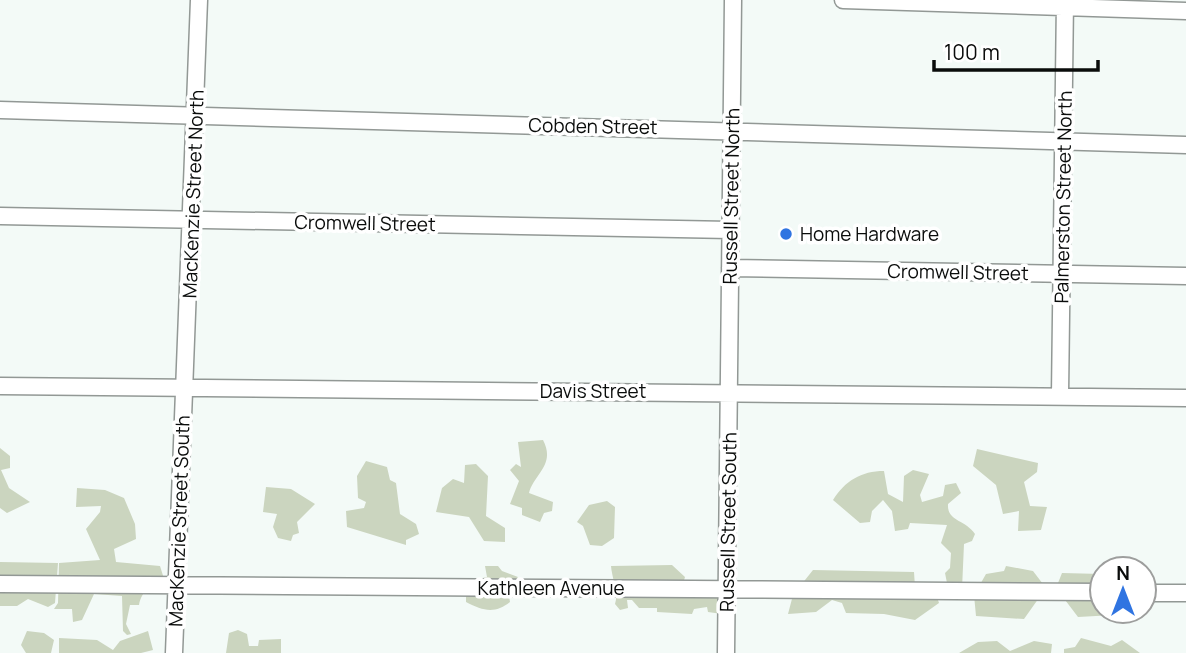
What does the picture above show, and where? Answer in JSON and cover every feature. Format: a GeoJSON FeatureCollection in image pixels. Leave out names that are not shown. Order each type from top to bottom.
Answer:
{"type":"FeatureCollection","features":[{"type":"Feature","properties":{"kind":"street","name":"MacKenzie Street North"},"geometry":{"type":"LineString","coordinates":[[185,388],[199,0]]}},
{"type":"Feature","properties":{"kind":"street","name":"Russell Street North"},"geometry":{"type":"LineString","coordinates":[[729,392],[733,0]]}},
{"type":"Feature","properties":{"kind":"street"},"geometry":{"type":"LineString","coordinates":[[843,0],[1065,3],[1186,11]]}},
{"type":"Feature","properties":{"kind":"street","name":"Palmerston Street North"},"geometry":{"type":"LineString","coordinates":[[1060,395],[1065,3]]}},
{"type":"Feature","properties":{"kind":"street","name":"Cobden Street"},"geometry":{"type":"LineString","coordinates":[[0,110],[1186,145]]}},
{"type":"Feature","properties":{"kind":"street","name":"Cromwell Street"},"geometry":{"type":"LineString","coordinates":[[0,216],[730,230]]}},
{"type":"Feature","properties":{"kind":"street","name":"Cromwell Street"},"geometry":{"type":"LineString","coordinates":[[730,268],[1186,276]]}},
{"type":"Feature","properties":{"kind":"street","name":"Davis Street"},"geometry":{"type":"LineString","coordinates":[[0,386],[1186,398]]}},
{"type":"Feature","properties":{"kind":"street","name":"MacKenzie Street South"},"geometry":{"type":"LineString","coordinates":[[174,653],[185,388]]}},
{"type":"Feature","properties":{"kind":"street","name":"Russell Street South"},"geometry":{"type":"LineString","coordinates":[[726,653],[729,392]]}},
{"type":"Feature","properties":{"kind":"street","name":"Kathleen Avenue"},"geometry":{"type":"LineString","coordinates":[[0,584],[1088,592]]}},
{"type":"Feature","properties":{"kind":"street"},"geometry":{"type":"LineString","coordinates":[[1158,593],[1186,593]]}},
{"type":"Feature","properties":{"kind":"green space"},"geometry":{"type":"Polygon","coordinates":[[[543,440],[546,463],[529,493],[553,502],[552,511],[544,513],[540,522],[522,515],[522,508],[510,504],[519,481],[510,470],[516,464],[521,467],[518,442],[543,440]]]}},
{"type":"Feature","properties":{"kind":"green space"},"geometry":{"type":"Polygon","coordinates":[[[0,448],[10,456],[10,468],[1,470],[9,488],[30,502],[7,513],[0,508],[0,448]]]}},
{"type":"Feature","properties":{"kind":"green space"},"geometry":{"type":"Polygon","coordinates":[[[977,449],[1038,463],[1037,472],[1024,482],[1030,506],[1047,507],[1041,530],[1018,531],[1019,511],[1003,514],[996,485],[973,466],[977,449]]]}},
{"type":"Feature","properties":{"kind":"green space"},"geometry":{"type":"Polygon","coordinates":[[[366,461],[387,467],[390,480],[396,483],[400,514],[416,524],[419,534],[406,540],[406,545],[347,527],[346,511],[364,508],[366,502],[358,498],[357,476],[366,461]]]}},
{"type":"Feature","properties":{"kind":"green space"},"geometry":{"type":"Polygon","coordinates":[[[476,464],[488,476],[486,516],[505,528],[505,542],[484,541],[469,517],[436,512],[442,488],[453,479],[464,483],[465,465],[476,464]]]}},
{"type":"Feature","properties":{"kind":"green space"},"geometry":{"type":"Polygon","coordinates":[[[913,470],[929,474],[920,495],[922,502],[943,496],[945,485],[956,483],[961,493],[948,504],[948,510],[975,534],[972,541],[964,544],[962,589],[948,588],[945,573],[950,568],[951,553],[941,543],[947,525],[910,523],[908,529],[895,531],[892,511],[883,500],[872,511],[870,522],[860,523],[833,500],[854,478],[884,471],[888,494],[903,502],[904,476],[913,470]]]}},
{"type":"Feature","properties":{"kind":"green space"},"geometry":{"type":"Polygon","coordinates":[[[266,487],[291,489],[315,504],[297,522],[299,533],[293,535],[291,541],[278,538],[273,527],[277,514],[263,512],[266,487]]]}},
{"type":"Feature","properties":{"kind":"green space"},"geometry":{"type":"Polygon","coordinates":[[[77,488],[105,490],[124,498],[135,524],[136,539],[114,549],[116,562],[160,566],[165,582],[148,589],[139,605],[130,605],[126,624],[131,634],[127,635],[123,631],[122,596],[94,594],[82,620],[73,622],[72,609],[54,609],[58,603],[59,563],[100,560],[86,529],[100,512],[101,506],[76,507],[77,488]]]}},
{"type":"Feature","properties":{"kind":"green space"},"geometry":{"type":"Polygon","coordinates":[[[607,501],[615,507],[614,538],[602,546],[590,545],[583,526],[577,522],[589,505],[607,501]]]}},
{"type":"Feature","properties":{"kind":"green space"},"geometry":{"type":"Polygon","coordinates":[[[0,562],[58,563],[55,603],[48,607],[28,599],[17,606],[0,606],[0,562]]]}},
{"type":"Feature","properties":{"kind":"green space"},"geometry":{"type":"Polygon","coordinates":[[[672,565],[685,577],[680,594],[688,585],[723,599],[722,614],[708,612],[707,607],[694,609],[692,614],[639,608],[632,600],[627,600],[628,608],[620,610],[615,604],[616,590],[611,566],[672,565]]]}},
{"type":"Feature","properties":{"kind":"green space"},"geometry":{"type":"Polygon","coordinates":[[[485,566],[498,566],[502,571],[518,577],[508,590],[510,602],[494,610],[466,602],[466,588],[474,580],[487,577],[485,566]]]}},
{"type":"Feature","properties":{"kind":"green space"},"geometry":{"type":"Polygon","coordinates":[[[1006,566],[1033,571],[1046,588],[1024,619],[976,616],[974,595],[986,574],[1004,571],[1006,566]]]}},
{"type":"Feature","properties":{"kind":"green space"},"geometry":{"type":"Polygon","coordinates":[[[813,570],[914,572],[915,587],[936,594],[939,603],[915,620],[884,614],[846,613],[842,603],[832,600],[816,612],[788,614],[793,595],[813,570]]]}},
{"type":"Feature","properties":{"kind":"green space"},"geometry":{"type":"Polygon","coordinates":[[[1062,573],[1088,574],[1088,616],[1078,617],[1056,588],[1062,573]]]}},
{"type":"Feature","properties":{"kind":"green space"},"geometry":{"type":"Polygon","coordinates":[[[238,630],[247,634],[249,646],[258,646],[259,640],[281,639],[281,653],[226,653],[229,633],[238,630]]]}},
{"type":"Feature","properties":{"kind":"green space"},"geometry":{"type":"Polygon","coordinates":[[[27,631],[44,633],[54,640],[51,653],[26,653],[21,645],[27,631]]]}},
{"type":"Feature","properties":{"kind":"green space"},"geometry":{"type":"Polygon","coordinates":[[[148,631],[153,650],[141,653],[59,653],[59,638],[97,640],[113,650],[120,641],[148,631]]]}},
{"type":"Feature","properties":{"kind":"green space"},"geometry":{"type":"Polygon","coordinates":[[[1081,638],[1111,646],[1122,640],[1140,653],[1064,653],[1064,649],[1075,647],[1081,638]]]}},
{"type":"Feature","properties":{"kind":"green space"},"geometry":{"type":"Polygon","coordinates":[[[997,641],[1010,651],[1034,641],[1052,644],[1051,653],[959,653],[978,642],[997,641]]]}},
{"type":"Feature","properties":{"kind":"place","name":"Home Hardware"},"geometry":{"type":"Point","coordinates":[786,234]}}]}
